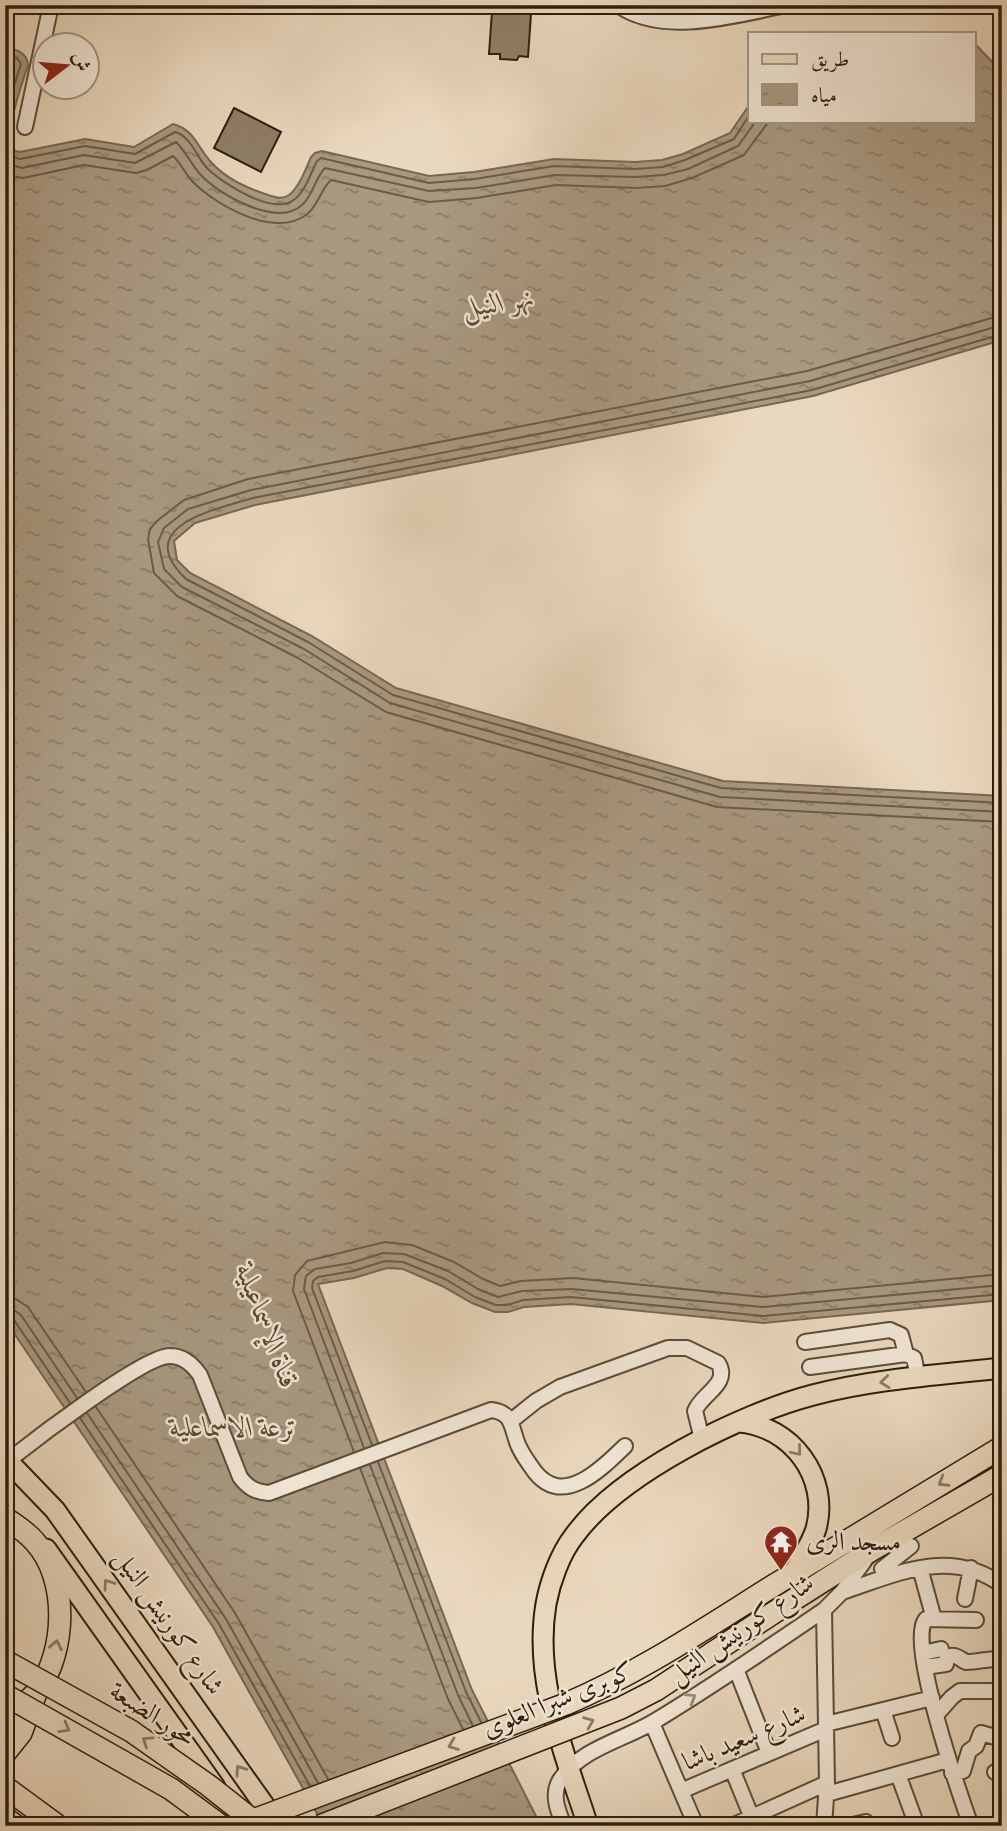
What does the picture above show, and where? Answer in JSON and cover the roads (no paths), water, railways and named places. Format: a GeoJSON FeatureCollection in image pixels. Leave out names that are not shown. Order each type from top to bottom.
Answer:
{"type":"FeatureCollection","features":[{"type":"Feature","properties":{"kind":"highway","name":"شارع كورنيش النيل"},"geometry":{"type":"LineString","coordinates":[[776,1584],[1002,1447]]}},
{"type":"Feature","properties":{"kind":"highway","name":"شارع كورنيش النيل"},"geometry":{"type":"LineString","coordinates":[[877,1560],[1002,1475]]}},
{"type":"Feature","properties":{"kind":"highway"},"geometry":{"type":"LineString","coordinates":[[5,1518],[36,1542],[45,1558],[57,1590],[61,1622],[51,1666],[37,1691],[21,1732],[5,1752]]}},
{"type":"Feature","properties":{"kind":"highway","name":"كوبرى شبرا العلوى"},"geometry":{"type":"LineString","coordinates":[[320,1826],[621,1708],[656,1690],[787,1604],[877,1560]]}},
{"type":"Feature","properties":{"kind":"highway","name":"كوبرى شبرا العلوى"},"geometry":{"type":"LineString","coordinates":[[239,1826],[566,1704],[612,1684],[646,1666],[776,1584]]}},
{"type":"Feature","properties":{"kind":"highway","name":"محور الضبعة"},"geometry":{"type":"LineString","coordinates":[[5,1661],[131,1731],[208,1785],[260,1826]]}},
{"type":"Feature","properties":{"kind":"highway"},"geometry":{"type":"LineString","coordinates":[[5,1719],[37,1691]]}},
{"type":"Feature","properties":{"kind":"highway","name":"محور الضبعة"},"geometry":{"type":"LineString","coordinates":[[5,1695],[171,1788],[221,1826]]}},
{"type":"Feature","properties":{"kind":"highway"},"geometry":{"type":"LineString","coordinates":[[5,1787],[58,1826]]}},
{"type":"Feature","properties":{"kind":"highway"},"geometry":{"type":"LineString","coordinates":[[5,1818],[16,1826]]}},
{"type":"Feature","properties":{"kind":"main road"},"geometry":{"type":"LineString","coordinates":[[588,1826],[555,1727],[543,1653],[546,1603],[559,1563],[573,1536],[595,1511],[654,1467],[702,1439],[762,1411],[812,1395],[863,1384],[1002,1368]]}},
{"type":"Feature","properties":{"kind":"main road"},"geometry":{"type":"LineString","coordinates":[[738,1422],[756,1423],[773,1430],[789,1441],[802,1455],[811,1472],[819,1509],[816,1528],[794,1573]]}},
{"type":"Feature","properties":{"kind":"main road","name":"شارع كورنيش النيل"},"geometry":{"type":"LineString","coordinates":[[7,1459],[55,1510],[279,1826]]}},
{"type":"Feature","properties":{"kind":"main road"},"geometry":{"type":"LineString","coordinates":[[5,1509],[55,1558],[239,1826]]}},
{"type":"Feature","properties":{"kind":"main road"},"geometry":{"type":"LineString","coordinates":[[572,1777],[603,1826]]}},
{"type":"Feature","properties":{"kind":"street"},"geometry":{"type":"LineString","coordinates":[[25,127],[51,5]]}},
{"type":"Feature","properties":{"kind":"street"},"geometry":{"type":"LineString","coordinates":[[623,6],[648,19],[674,22],[722,17],[786,5]]}},
{"type":"Feature","properties":{"kind":"street"},"geometry":{"type":"LineString","coordinates":[[805,1342],[890,1330],[901,1335],[906,1354]]}},
{"type":"Feature","properties":{"kind":"street"},"geometry":{"type":"LineString","coordinates":[[511,1421],[536,1401],[572,1382],[668,1348],[681,1347],[718,1363],[722,1370],[721,1379],[695,1411],[702,1439]]}},
{"type":"Feature","properties":{"kind":"street"},"geometry":{"type":"LineString","coordinates":[[810,1367],[906,1354],[914,1358],[918,1378]]}},
{"type":"Feature","properties":{"kind":"street"},"geometry":{"type":"LineString","coordinates":[[7,1459],[132,1372],[160,1356],[172,1355],[193,1365],[208,1391],[240,1477],[252,1489],[269,1493],[491,1410],[499,1410],[511,1421],[516,1440],[530,1465],[550,1485],[574,1486],[625,1446]]}},
{"type":"Feature","properties":{"kind":"street","name":"شارع كورنيش النيل"},"geometry":{"type":"LineString","coordinates":[[572,1777],[593,1751],[652,1723],[824,1610],[877,1560]]}},
{"type":"Feature","properties":{"kind":"street"},"geometry":{"type":"LineString","coordinates":[[842,1592],[920,1568],[947,1565],[971,1568],[1002,1585]]}},
{"type":"Feature","properties":{"kind":"street"},"geometry":{"type":"LineString","coordinates":[[920,1568],[920,1591],[934,1619]]}},
{"type":"Feature","properties":{"kind":"street"},"geometry":{"type":"LineString","coordinates":[[965,1599],[971,1568]]}},
{"type":"Feature","properties":{"kind":"street"},"geometry":{"type":"LineString","coordinates":[[824,1610],[827,1789],[824,1826]]}},
{"type":"Feature","properties":{"kind":"street"},"geometry":{"type":"LineString","coordinates":[[971,1826],[950,1767],[936,1715],[924,1660],[921,1627],[926,1619],[976,1620]]}},
{"type":"Feature","properties":{"kind":"street"},"geometry":{"type":"LineString","coordinates":[[962,1659],[968,1642]]}},
{"type":"Feature","properties":{"kind":"street"},"geometry":{"type":"LineString","coordinates":[[924,1660],[941,1649]]}},
{"type":"Feature","properties":{"kind":"street"},"geometry":{"type":"LineString","coordinates":[[924,1660],[946,1664],[949,1656],[966,1662],[978,1662],[986,1658],[1002,1659]]}},
{"type":"Feature","properties":{"kind":"street"},"geometry":{"type":"LineString","coordinates":[[736,1669],[769,1754]]}},
{"type":"Feature","properties":{"kind":"street"},"geometry":{"type":"LineString","coordinates":[[936,1715],[956,1693],[1001,1697]]}},
{"type":"Feature","properties":{"kind":"street","name":"شارع سعيد باشا"},"geometry":{"type":"LineString","coordinates":[[681,1791],[826,1727],[932,1698]]}},
{"type":"Feature","properties":{"kind":"street"},"geometry":{"type":"LineString","coordinates":[[883,1710],[892,1738]]}},
{"type":"Feature","properties":{"kind":"street"},"geometry":{"type":"LineString","coordinates":[[652,1723],[696,1826]]}},
{"type":"Feature","properties":{"kind":"street"},"geometry":{"type":"LineString","coordinates":[[732,1826],[754,1821],[827,1789],[898,1774],[950,1767],[963,1771],[968,1751],[976,1746],[981,1733],[1002,1739]]}},
{"type":"Feature","properties":{"kind":"street"},"geometry":{"type":"LineString","coordinates":[[732,1769],[754,1821]]}},
{"type":"Feature","properties":{"kind":"street"},"geometry":{"type":"LineString","coordinates":[[898,1774],[917,1826]]}},
{"type":"Feature","properties":{"kind":"street"},"geometry":{"type":"LineString","coordinates":[[564,1826],[556,1803],[556,1791],[561,1779],[572,1777]]}},
{"type":"Feature","properties":{"kind":"street"},"geometry":{"type":"LineString","coordinates":[[848,1826],[866,1822]]}},
{"type":"Feature","properties":{"kind":"water"},"geometry":{"type":"Polygon","coordinates":[[[976,45],[1002,72],[1002,340],[813,396],[255,505],[195,523],[174,541],[177,560],[190,573],[312,636],[396,688],[723,781],[1002,796],[1002,1300],[763,1323],[571,1304],[495,1312],[403,1269],[387,1268],[354,1278],[318,1284],[472,1690],[541,1826],[324,1826],[213,1627],[5,1320],[5,47],[23,54],[28,65],[12,120],[12,142],[15,151],[85,139],[134,147],[173,124],[186,130],[211,162],[230,178],[252,189],[281,198],[293,192],[311,157],[322,151],[429,176],[474,172],[554,159],[635,162],[662,160],[683,154],[730,133],[748,107],[748,122],[976,122],[976,45]]]}},
{"type":"Feature","properties":{"kind":"place","name":"مسجد الرى"},"geometry":{"type":"Point","coordinates":[781,1572]}},
{"type":"Feature","properties":{"kind":"water label","name":"نهر النيل"},"geometry":{"type":"Point","coordinates":[498,303]}},
{"type":"Feature","properties":{"kind":"water label","name":"قناة الإسماعيلية"},"geometry":{"type":"Point","coordinates":[267,1326]}},
{"type":"Feature","properties":{"kind":"water label","name":"ترعة الاسماعلية"},"geometry":{"type":"Point","coordinates":[234,1427]}}]}
